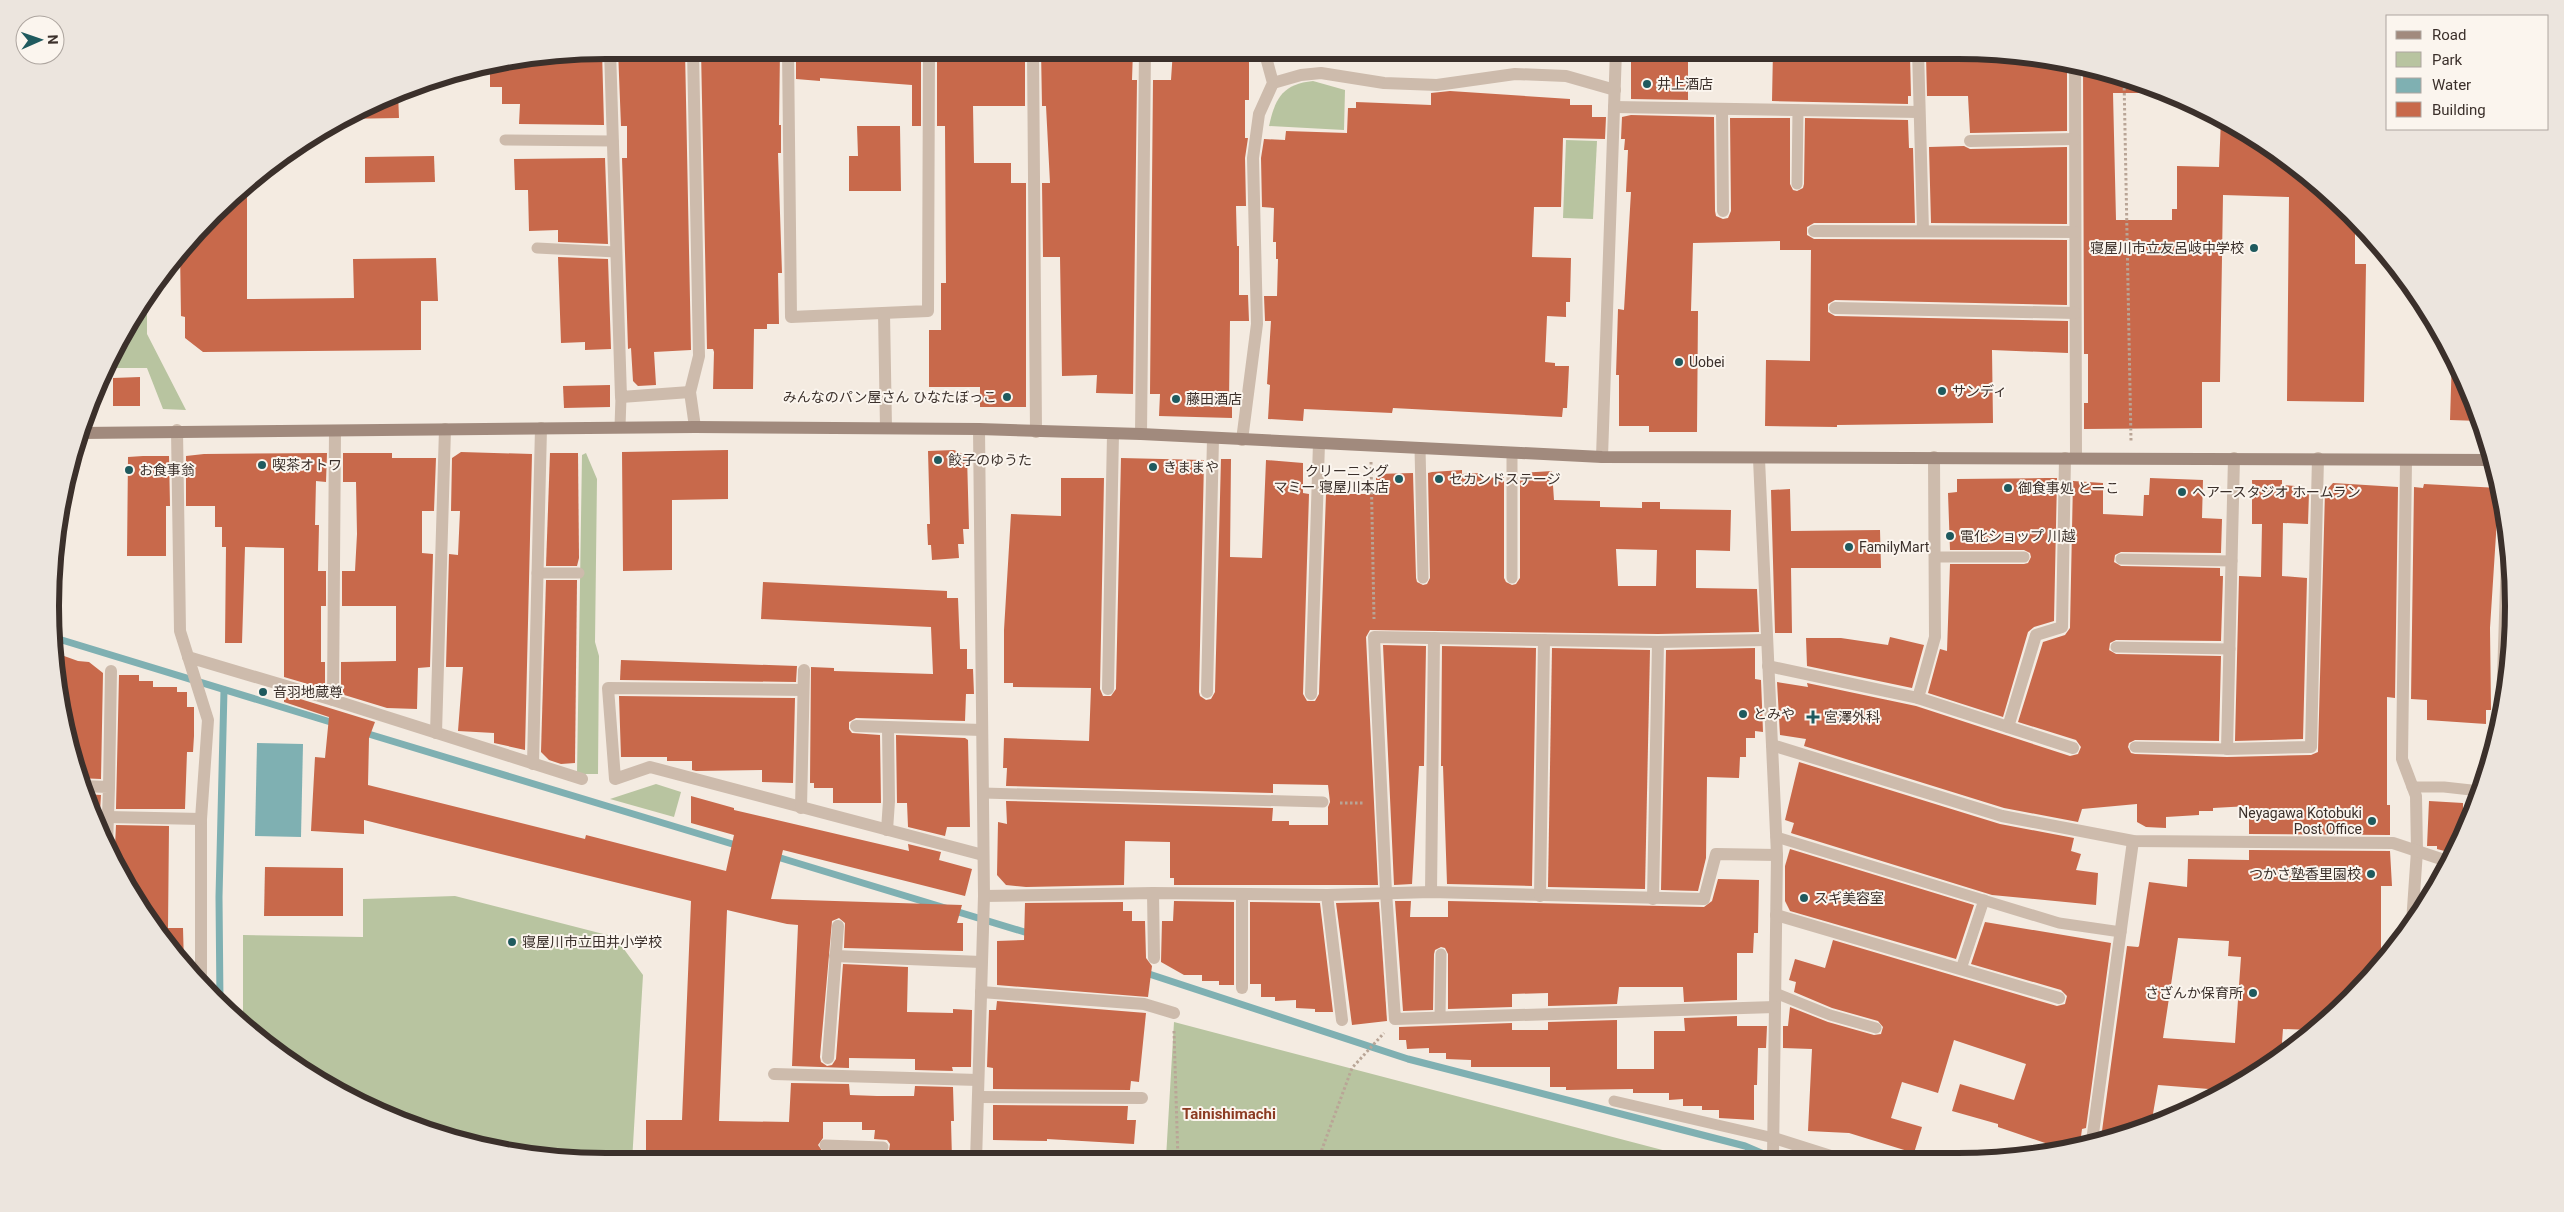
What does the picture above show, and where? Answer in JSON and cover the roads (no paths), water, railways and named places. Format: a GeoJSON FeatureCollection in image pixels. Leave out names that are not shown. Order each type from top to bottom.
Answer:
{"type":"FeatureCollection","features":[{"type":"Feature","properties":{"kind":"street"},"geometry":{"type":"LineString","coordinates":[[610,59],[621,396],[690,392]]}},
{"type":"Feature","properties":{"kind":"street"},"geometry":{"type":"LineString","coordinates":[[692,59],[699,356],[690,392],[695,426]]}},
{"type":"Feature","properties":{"kind":"street"},"geometry":{"type":"LineString","coordinates":[[788,59],[791,317],[928,311],[928,59]]}},
{"type":"Feature","properties":{"kind":"street"},"geometry":{"type":"LineString","coordinates":[[1033,59],[1036,432]]}},
{"type":"Feature","properties":{"kind":"street"},"geometry":{"type":"LineString","coordinates":[[1141,434],[1144,59]]}},
{"type":"Feature","properties":{"kind":"street"},"geometry":{"type":"LineString","coordinates":[[1242,440],[1257,324],[1253,158],[1259,114],[1273,83],[1266,59]]}},
{"type":"Feature","properties":{"kind":"street"},"geometry":{"type":"LineString","coordinates":[[1602,457],[1616,59]]}},
{"type":"Feature","properties":{"kind":"street"},"geometry":{"type":"LineString","coordinates":[[1918,59],[1923,231]]}},
{"type":"Feature","properties":{"kind":"street"},"geometry":{"type":"LineString","coordinates":[[2008,727],[2036,635],[2062,627],[2075,313],[2075,71]]}},
{"type":"Feature","properties":{"kind":"street"},"geometry":{"type":"LineString","coordinates":[[1273,83],[1301,75],[1321,73],[1384,83],[1438,85],[1515,74],[1566,76],[1615,90]]}},
{"type":"Feature","properties":{"kind":"street"},"geometry":{"type":"LineString","coordinates":[[1614,107],[1920,112]]}},
{"type":"Feature","properties":{"kind":"street"},"geometry":{"type":"LineString","coordinates":[[1722,109],[1723,211]]}},
{"type":"Feature","properties":{"kind":"street"},"geometry":{"type":"LineString","coordinates":[[1970,141],[2075,139]]}},
{"type":"Feature","properties":{"kind":"street"},"geometry":{"type":"LineString","coordinates":[[1814,231],[2075,232]]}},
{"type":"Feature","properties":{"kind":"street"},"geometry":{"type":"LineString","coordinates":[[1835,308],[2075,313]]}},
{"type":"Feature","properties":{"kind":"street"},"geometry":{"type":"LineString","coordinates":[[884,313],[886,428]]}},
{"type":"Feature","properties":{"kind":"street"},"geometry":{"type":"LineString","coordinates":[[87,433],[177,430],[335,431],[695,426],[979,429],[1141,434],[1602,457],[2486,460]]}},
{"type":"Feature","properties":{"kind":"street"},"geometry":{"type":"LineString","coordinates":[[533,764],[541,428]]}},
{"type":"Feature","properties":{"kind":"street"},"geometry":{"type":"LineString","coordinates":[[436,733],[446,429]]}},
{"type":"Feature","properties":{"kind":"street"},"geometry":{"type":"LineString","coordinates":[[976,1153],[983,899],[979,429]]}},
{"type":"Feature","properties":{"kind":"street"},"geometry":{"type":"LineString","coordinates":[[177,430],[180,631],[208,720],[201,819],[201,974]]}},
{"type":"Feature","properties":{"kind":"street"},"geometry":{"type":"LineString","coordinates":[[333,700],[335,431]]}},
{"type":"Feature","properties":{"kind":"street"},"geometry":{"type":"LineString","coordinates":[[1108,689],[1113,434]]}},
{"type":"Feature","properties":{"kind":"street"},"geometry":{"type":"LineString","coordinates":[[1207,692],[1213,439]]}},
{"type":"Feature","properties":{"kind":"street"},"geometry":{"type":"LineString","coordinates":[[1311,694],[1319,443]]}},
{"type":"Feature","properties":{"kind":"street"},"geometry":{"type":"LineString","coordinates":[[1918,698],[1936,637],[1934,457]]}},
{"type":"Feature","properties":{"kind":"street"},"geometry":{"type":"LineString","coordinates":[[2234,458],[2227,748],[2312,747],[2318,458]]}},
{"type":"Feature","properties":{"kind":"street"},"geometry":{"type":"LineString","coordinates":[[1759,459],[1777,855],[1773,1153]]}},
{"type":"Feature","properties":{"kind":"street"},"geometry":{"type":"LineString","coordinates":[[2406,461],[2402,759],[2416,796],[2417,851],[2413,910]]}},
{"type":"Feature","properties":{"kind":"street"},"geometry":{"type":"LineString","coordinates":[[1766,640],[1658,642],[1374,637],[1386,892],[1395,1018],[1775,1007]]}},
{"type":"Feature","properties":{"kind":"street"},"geometry":{"type":"LineString","coordinates":[[1430,892],[1434,638]]}},
{"type":"Feature","properties":{"kind":"street"},"geometry":{"type":"LineString","coordinates":[[1540,896],[1544,640]]}},
{"type":"Feature","properties":{"kind":"street"},"geometry":{"type":"LineString","coordinates":[[1653,899],[1658,642]]}},
{"type":"Feature","properties":{"kind":"street"},"geometry":{"type":"LineString","coordinates":[[188,656],[582,779]]}},
{"type":"Feature","properties":{"kind":"street"},"geometry":{"type":"LineString","coordinates":[[1768,666],[1918,698],[2073,748]]}},
{"type":"Feature","properties":{"kind":"street"},"geometry":{"type":"LineString","coordinates":[[800,808],[804,670]]}},
{"type":"Feature","properties":{"kind":"street"},"geometry":{"type":"LineString","coordinates":[[107,831],[111,671]]}},
{"type":"Feature","properties":{"kind":"street"},"geometry":{"type":"LineString","coordinates":[[803,690],[608,688],[615,778],[650,767],[983,855]]}},
{"type":"Feature","properties":{"kind":"street"},"geometry":{"type":"LineString","coordinates":[[856,726],[982,730]]}},
{"type":"Feature","properties":{"kind":"street"},"geometry":{"type":"LineString","coordinates":[[887,830],[889,801],[888,728]]}},
{"type":"Feature","properties":{"kind":"street"},"geometry":{"type":"LineString","coordinates":[[1772,745],[2002,816],[2133,841],[2393,843],[2443,860]]}},
{"type":"Feature","properties":{"kind":"street"},"geometry":{"type":"LineString","coordinates":[[90,786],[108,787]]}},
{"type":"Feature","properties":{"kind":"street"},"geometry":{"type":"LineString","coordinates":[[108,817],[201,819]]}},
{"type":"Feature","properties":{"kind":"street"},"geometry":{"type":"LineString","coordinates":[[2093,1137],[2133,841]]}},
{"type":"Feature","properties":{"kind":"street"},"geometry":{"type":"LineString","coordinates":[[983,899],[1153,893],[1242,896],[1430,892],[1704,900],[1716,854],[1777,855]]}},
{"type":"Feature","properties":{"kind":"street"},"geometry":{"type":"LineString","coordinates":[[1153,893],[1154,958]]}},
{"type":"Feature","properties":{"kind":"street"},"geometry":{"type":"LineString","coordinates":[[1327,895],[1342,1020]]}},
{"type":"Feature","properties":{"kind":"street"},"geometry":{"type":"LineString","coordinates":[[1242,896],[1242,988]]}},
{"type":"Feature","properties":{"kind":"street"},"geometry":{"type":"LineString","coordinates":[[1776,915],[2058,998]]}},
{"type":"Feature","properties":{"kind":"street"},"geometry":{"type":"LineString","coordinates":[[828,1058],[838,926]]}},
{"type":"Feature","properties":{"kind":"street"},"geometry":{"type":"LineString","coordinates":[[835,956],[982,962]]}},
{"type":"Feature","properties":{"kind":"street"},"geometry":{"type":"LineString","coordinates":[[980,992],[1144,1004],[1174,1013]]}},
{"type":"Feature","properties":{"kind":"street"},"geometry":{"type":"LineString","coordinates":[[774,1074],[978,1080]]}},
{"type":"Feature","properties":{"kind":"street"},"geometry":{"type":"LineString","coordinates":[[979,1097],[1142,1098]]}},
{"type":"Feature","properties":{"kind":"street"},"geometry":{"type":"LineString","coordinates":[[1774,1138],[1821,1153]]}},
{"type":"Feature","properties":{"kind":"lane"},"geometry":{"type":"LineString","coordinates":[[1797,184],[1798,110]]}},
{"type":"Feature","properties":{"kind":"lane"},"geometry":{"type":"LineString","coordinates":[[505,140],[613,141]]}},
{"type":"Feature","properties":{"kind":"lane"},"geometry":{"type":"LineString","coordinates":[[537,248],[616,252]]}},
{"type":"Feature","properties":{"kind":"lane"},"geometry":{"type":"LineString","coordinates":[[620,427],[621,396]]}},
{"type":"Feature","properties":{"kind":"lane"},"geometry":{"type":"LineString","coordinates":[[1420,448],[1423,578]]}},
{"type":"Feature","properties":{"kind":"lane"},"geometry":{"type":"LineString","coordinates":[[1512,453],[1512,578]]}},
{"type":"Feature","properties":{"kind":"lane"},"geometry":{"type":"LineString","coordinates":[[1935,557],[2024,557]]}},
{"type":"Feature","properties":{"kind":"lane"},"geometry":{"type":"LineString","coordinates":[[2121,559],[2232,561]]}},
{"type":"Feature","properties":{"kind":"lane"},"geometry":{"type":"LineString","coordinates":[[538,573],[578,573]]}},
{"type":"Feature","properties":{"kind":"lane"},"geometry":{"type":"LineString","coordinates":[[2116,647],[2230,649]]}},
{"type":"Feature","properties":{"kind":"lane"},"geometry":{"type":"LineString","coordinates":[[2135,747],[2227,748]]}},
{"type":"Feature","properties":{"kind":"lane"},"geometry":{"type":"LineString","coordinates":[[2412,787],[2444,787],[2473,790]]}},
{"type":"Feature","properties":{"kind":"lane"},"geometry":{"type":"LineString","coordinates":[[983,793],[1323,802]]}},
{"type":"Feature","properties":{"kind":"lane"},"geometry":{"type":"LineString","coordinates":[[1776,837],[2059,923],[2121,932]]}},
{"type":"Feature","properties":{"kind":"lane"},"geometry":{"type":"LineString","coordinates":[[1961,970],[1984,900]]}},
{"type":"Feature","properties":{"kind":"lane"},"geometry":{"type":"LineString","coordinates":[[1440,1017],[1441,954]]}},
{"type":"Feature","properties":{"kind":"lane"},"geometry":{"type":"LineString","coordinates":[[1775,993],[1830,1015],[1876,1028]]}},
{"type":"Feature","properties":{"kind":"lane"},"geometry":{"type":"LineString","coordinates":[[1614,1101],[1774,1138]]}},
{"type":"Feature","properties":{"kind":"lane"},"geometry":{"type":"LineString","coordinates":[[826,1145],[883,1147]]}},
{"type":"Feature","properties":{"kind":"lane"},"geometry":{"type":"LineString","coordinates":[[847,1146],[847,1153]]}},
{"type":"Feature","properties":{"kind":"water"},"geometry":{"type":"Polygon","coordinates":[[[257,743],[303,744],[301,837],[255,836],[257,743]]]}},
{"type":"Feature","properties":{"kind":"waterway"},"geometry":{"type":"LineString","coordinates":[[60,639],[337,724]]}},
{"type":"Feature","properties":{"kind":"waterway"},"geometry":{"type":"LineString","coordinates":[[220,994],[219,897],[224,690]]}},
{"type":"Feature","properties":{"kind":"waterway"},"geometry":{"type":"LineString","coordinates":[[362,732],[739,846]]}},
{"type":"Feature","properties":{"kind":"waterway"},"geometry":{"type":"LineString","coordinates":[[774,856],[1031,934]]}},
{"type":"Feature","properties":{"kind":"waterway"},"geometry":{"type":"LineString","coordinates":[[1143,972],[1408,1059],[1745,1146],[1761,1153]]}},
{"type":"Feature","properties":{"kind":"place","name":"井上酒店"},"geometry":{"type":"Point","coordinates":[1647,84]}},
{"type":"Feature","properties":{"kind":"place","name":"寝屋川市立友呂岐中学校"},"geometry":{"type":"Point","coordinates":[2254,248]}},
{"type":"Feature","properties":{"kind":"place","name":"Uobei"},"geometry":{"type":"Point","coordinates":[1679,362]}},
{"type":"Feature","properties":{"kind":"place","name":"サンディ"},"geometry":{"type":"Point","coordinates":[1942,391]}},
{"type":"Feature","properties":{"kind":"place","name":"みんなのパン屋さん ひなたぼっこ"},"geometry":{"type":"Point","coordinates":[1007,397]}},
{"type":"Feature","properties":{"kind":"place","name":"藤田酒店"},"geometry":{"type":"Point","coordinates":[1176,399]}},
{"type":"Feature","properties":{"kind":"place","name":"餃子のゆうた"},"geometry":{"type":"Point","coordinates":[938,460]}},
{"type":"Feature","properties":{"kind":"place","name":"喫茶オトワ"},"geometry":{"type":"Point","coordinates":[262,465]}},
{"type":"Feature","properties":{"kind":"place","name":"きままや"},"geometry":{"type":"Point","coordinates":[1153,467]}},
{"type":"Feature","properties":{"kind":"place","name":"お食事翁"},"geometry":{"type":"Point","coordinates":[129,470]}},
{"type":"Feature","properties":{"kind":"place","name":"クリーニング マミー 寝屋川本店"},"geometry":{"type":"Point","coordinates":[1399,479]}},
{"type":"Feature","properties":{"kind":"place","name":"セカンドステージ"},"geometry":{"type":"Point","coordinates":[1439,479]}},
{"type":"Feature","properties":{"kind":"place","name":"御食事処 とーこ"},"geometry":{"type":"Point","coordinates":[2008,488]}},
{"type":"Feature","properties":{"kind":"place","name":"ヘアースタジオ ホームラン"},"geometry":{"type":"Point","coordinates":[2182,492]}},
{"type":"Feature","properties":{"kind":"place","name":"電化ショップ 川越"},"geometry":{"type":"Point","coordinates":[1950,536]}},
{"type":"Feature","properties":{"kind":"place","name":"FamilyMart"},"geometry":{"type":"Point","coordinates":[1849,547]}},
{"type":"Feature","properties":{"kind":"place","name":"音羽地蔵尊"},"geometry":{"type":"Point","coordinates":[263,692]}},
{"type":"Feature","properties":{"kind":"place","name":"とみや"},"geometry":{"type":"Point","coordinates":[1743,714]}},
{"type":"Feature","properties":{"kind":"place","name":"宮澤外科"},"geometry":{"type":"Point","coordinates":[1813,717]}},
{"type":"Feature","properties":{"kind":"place","name":"Neyagawa Kotobuki Post Office"},"geometry":{"type":"Point","coordinates":[2372,821]}},
{"type":"Feature","properties":{"kind":"place","name":"つかさ塾香里園校"},"geometry":{"type":"Point","coordinates":[2371,874]}},
{"type":"Feature","properties":{"kind":"place","name":"スギ美容室"},"geometry":{"type":"Point","coordinates":[1804,898]}},
{"type":"Feature","properties":{"kind":"place","name":"寝屋川市立田井小学校"},"geometry":{"type":"Point","coordinates":[512,942]}},
{"type":"Feature","properties":{"kind":"place","name":"さざんか保育所"},"geometry":{"type":"Point","coordinates":[2253,993]}},
{"type":"Feature","properties":{"kind":"district","name":"Tainishimachi"},"geometry":{"type":"Point","coordinates":[1229,1114]}}]}
